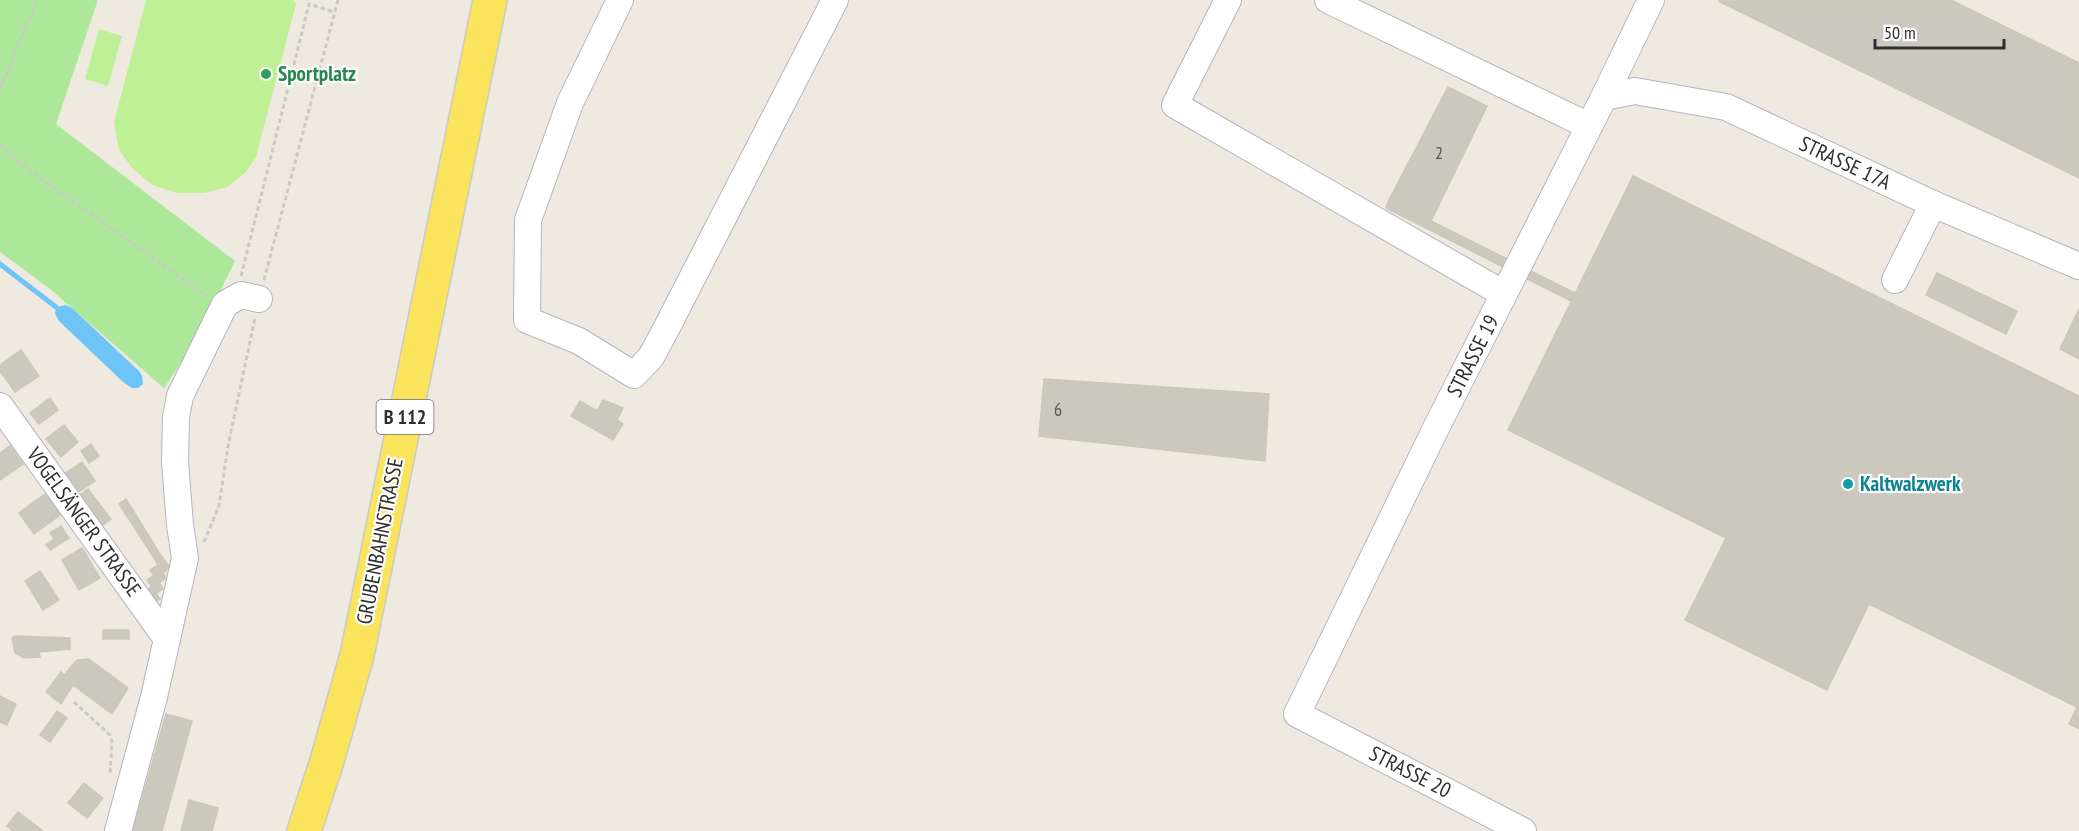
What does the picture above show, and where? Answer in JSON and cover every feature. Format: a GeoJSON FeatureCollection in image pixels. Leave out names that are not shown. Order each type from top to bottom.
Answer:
{"type":"FeatureCollection","features":[{"type":"Feature","properties":{"kind":"main road","name":"GRUBENBAHNSTRASSE"},"geometry":{"type":"LineString","coordinates":[[304,831],[357,656],[490,0]]}},
{"type":"Feature","properties":{"kind":"street"},"geometry":{"type":"LineString","coordinates":[[620,0],[570,104],[528,220],[527,320],[579,341],[634,375],[656,349],[835,0]]}},
{"type":"Feature","properties":{"kind":"street"},"geometry":{"type":"LineString","coordinates":[[1228,0],[1175,105],[1504,294]]}},
{"type":"Feature","properties":{"kind":"street"},"geometry":{"type":"LineString","coordinates":[[1328,0],[1589,126]]}},
{"type":"Feature","properties":{"kind":"street","name":"STRASSE 19"},"geometry":{"type":"LineString","coordinates":[[1297,714],[1651,0]]}},
{"type":"Feature","properties":{"kind":"street","name":"STRASSE 17A"},"geometry":{"type":"LineString","coordinates":[[1604,97],[1635,91],[1726,107],[1933,204],[2079,266]]}},
{"type":"Feature","properties":{"kind":"street"},"geometry":{"type":"LineString","coordinates":[[1895,280],[1933,204]]}},
{"type":"Feature","properties":{"kind":"street"},"geometry":{"type":"LineString","coordinates":[[118,831],[154,697],[185,558],[175,462],[176,417],[180,396],[241,300]]}},
{"type":"Feature","properties":{"kind":"street","name":"VOGELSÄNGER STRASSE"},"geometry":{"type":"LineString","coordinates":[[0,406],[167,639]]}},
{"type":"Feature","properties":{"kind":"street","name":"STRASSE 20"},"geometry":{"type":"LineString","coordinates":[[1297,714],[1523,831]]}},
{"type":"Feature","properties":{"kind":"path"},"geometry":{"type":"LineString","coordinates":[[0,89],[37,0]]}},
{"type":"Feature","properties":{"kind":"path"},"geometry":{"type":"LineString","coordinates":[[241,300],[241,278],[309,2],[334,12]]}},
{"type":"Feature","properties":{"kind":"path"},"geometry":{"type":"LineString","coordinates":[[0,145],[29,170],[241,300]]}},
{"type":"Feature","properties":{"kind":"path"},"geometry":{"type":"LineString","coordinates":[[74,702],[110,735],[112,742],[110,777]]}},
{"type":"Feature","properties":{"kind":"green space"},"geometry":{"type":"Polygon","coordinates":[[[0,0],[98,0],[56,124],[235,261],[195,342],[164,388],[50,289],[0,252],[0,0]]]}},
{"type":"Feature","properties":{"kind":"green space"},"geometry":{"type":"Polygon","coordinates":[[[146,0],[294,0],[296,4],[256,157],[246,172],[227,187],[205,193],[177,193],[152,185],[132,168],[119,150],[114,122],[146,0]]]}},
{"type":"Feature","properties":{"kind":"green space"},"geometry":{"type":"Polygon","coordinates":[[[99,29],[122,36],[108,86],[85,79],[99,29]]]}},
{"type":"Feature","properties":{"kind":"water"},"geometry":{"type":"Polygon","coordinates":[[[66,305],[139,371],[143,384],[138,388],[132,388],[123,382],[59,321],[55,314],[56,307],[66,305]]]}},
{"type":"Feature","properties":{"kind":"building"},"geometry":{"type":"Polygon","coordinates":[[[1951,0],[2079,63],[2079,178],[1718,1],[1951,0]]]}},
{"type":"Feature","properties":{"kind":"building"},"geometry":{"type":"Polygon","coordinates":[[[1448,87],[1487,106],[1431,221],[1389,200],[1448,87]]]}},
{"type":"Feature","properties":{"kind":"building","name":"Kaltwalzwerk"},"geometry":{"type":"Polygon","coordinates":[[[1633,176],[2079,396],[2079,729],[2069,724],[2077,707],[1869,604],[1827,690],[1685,620],[1726,538],[1508,430],[1633,176]]]}},
{"type":"Feature","properties":{"kind":"building"},"geometry":{"type":"Polygon","coordinates":[[[1389,200],[1575,293],[1571,301],[1386,208],[1389,200]]]}},
{"type":"Feature","properties":{"kind":"building"},"geometry":{"type":"Polygon","coordinates":[[[1937,273],[2017,311],[2006,334],[1926,295],[1937,273]]]}},
{"type":"Feature","properties":{"kind":"building"},"geometry":{"type":"Polygon","coordinates":[[[2079,309],[2079,359],[2060,349],[2079,309]]]}},
{"type":"Feature","properties":{"kind":"building"},"geometry":{"type":"Polygon","coordinates":[[[21,350],[39,376],[15,392],[0,371],[0,365],[21,350]]]}},
{"type":"Feature","properties":{"kind":"building"},"geometry":{"type":"Polygon","coordinates":[[[1044,379],[1269,394],[1265,461],[1039,436],[1044,379]]]}},
{"type":"Feature","properties":{"kind":"building"},"geometry":{"type":"Polygon","coordinates":[[[50,398],[58,410],[39,424],[30,413],[50,398]]]}},
{"type":"Feature","properties":{"kind":"building"},"geometry":{"type":"Polygon","coordinates":[[[603,400],[623,408],[617,420],[623,424],[613,440],[571,416],[580,401],[597,411],[603,400]]]}},
{"type":"Feature","properties":{"kind":"building"},"geometry":{"type":"Polygon","coordinates":[[[64,425],[78,442],[61,457],[46,439],[64,425]]]}},
{"type":"Feature","properties":{"kind":"building"},"geometry":{"type":"Polygon","coordinates":[[[91,444],[99,456],[89,463],[81,451],[91,444]]]}},
{"type":"Feature","properties":{"kind":"building"},"geometry":{"type":"Polygon","coordinates":[[[10,446],[23,464],[0,480],[0,453],[10,446]]]}},
{"type":"Feature","properties":{"kind":"building"},"geometry":{"type":"Polygon","coordinates":[[[82,462],[95,481],[74,495],[61,476],[82,462]]]}},
{"type":"Feature","properties":{"kind":"building"},"geometry":{"type":"Polygon","coordinates":[[[88,489],[104,510],[92,519],[77,498],[88,489]]]}},
{"type":"Feature","properties":{"kind":"building"},"geometry":{"type":"Polygon","coordinates":[[[45,494],[60,515],[34,534],[19,513],[45,494]]]}},
{"type":"Feature","properties":{"kind":"building"},"geometry":{"type":"Polygon","coordinates":[[[126,499],[160,554],[154,558],[119,504],[126,499]]]}},
{"type":"Feature","properties":{"kind":"building"},"geometry":{"type":"Polygon","coordinates":[[[104,510],[111,519],[99,528],[92,519],[104,510]]]}},
{"type":"Feature","properties":{"kind":"building"},"geometry":{"type":"Polygon","coordinates":[[[61,526],[69,538],[50,550],[46,545],[54,539],[50,533],[61,526]]]}},
{"type":"Feature","properties":{"kind":"building"},"geometry":{"type":"Polygon","coordinates":[[[82,548],[100,578],[79,590],[62,560],[82,548]]]}},
{"type":"Feature","properties":{"kind":"building"},"geometry":{"type":"Polygon","coordinates":[[[160,554],[170,568],[163,572],[166,578],[159,583],[163,589],[156,593],[160,599],[146,608],[138,595],[152,587],[147,580],[154,575],[150,570],[158,565],[154,558],[160,554]]]}},
{"type":"Feature","properties":{"kind":"building"},"geometry":{"type":"Polygon","coordinates":[[[40,571],[59,600],[43,610],[25,581],[40,571]]]}},
{"type":"Feature","properties":{"kind":"building"},"geometry":{"type":"Polygon","coordinates":[[[103,630],[129,630],[129,639],[103,639],[103,630]]]}},
{"type":"Feature","properties":{"kind":"building"},"geometry":{"type":"Polygon","coordinates":[[[15,636],[70,638],[70,649],[39,652],[40,657],[24,658],[15,653],[12,638],[15,636]]]}},
{"type":"Feature","properties":{"kind":"building"},"geometry":{"type":"Polygon","coordinates":[[[89,659],[128,688],[112,714],[73,685],[61,704],[46,692],[61,672],[64,675],[77,660],[89,659]]]}},
{"type":"Feature","properties":{"kind":"building"},"geometry":{"type":"Polygon","coordinates":[[[0,696],[16,704],[7,725],[0,722],[0,696]]]}},
{"type":"Feature","properties":{"kind":"building"},"geometry":{"type":"Polygon","coordinates":[[[57,711],[67,718],[50,742],[40,735],[57,711]]]}},
{"type":"Feature","properties":{"kind":"building"},"geometry":{"type":"Polygon","coordinates":[[[166,714],[192,721],[162,831],[133,831],[166,714]]]}},
{"type":"Feature","properties":{"kind":"building"},"geometry":{"type":"Polygon","coordinates":[[[84,783],[103,798],[87,818],[68,803],[84,783]]]}},
{"type":"Feature","properties":{"kind":"building"},"geometry":{"type":"Polygon","coordinates":[[[189,800],[218,808],[212,831],[181,831],[189,800]]]}},
{"type":"Feature","properties":{"kind":"building"},"geometry":{"type":"Polygon","coordinates":[[[18,812],[43,831],[13,831],[7,826],[18,812]]]}},
{"type":"Feature","properties":{"kind":"waterway"},"geometry":{"type":"LineString","coordinates":[[0,264],[56,307]]}},
{"type":"Feature","properties":{"kind":"place","name":"Sportplatz"},"geometry":{"type":"Point","coordinates":[266,74]}},
{"type":"Feature","properties":{"kind":"place","name":"Kaltwalzwerk"},"geometry":{"type":"Point","coordinates":[1848,484]}}]}
